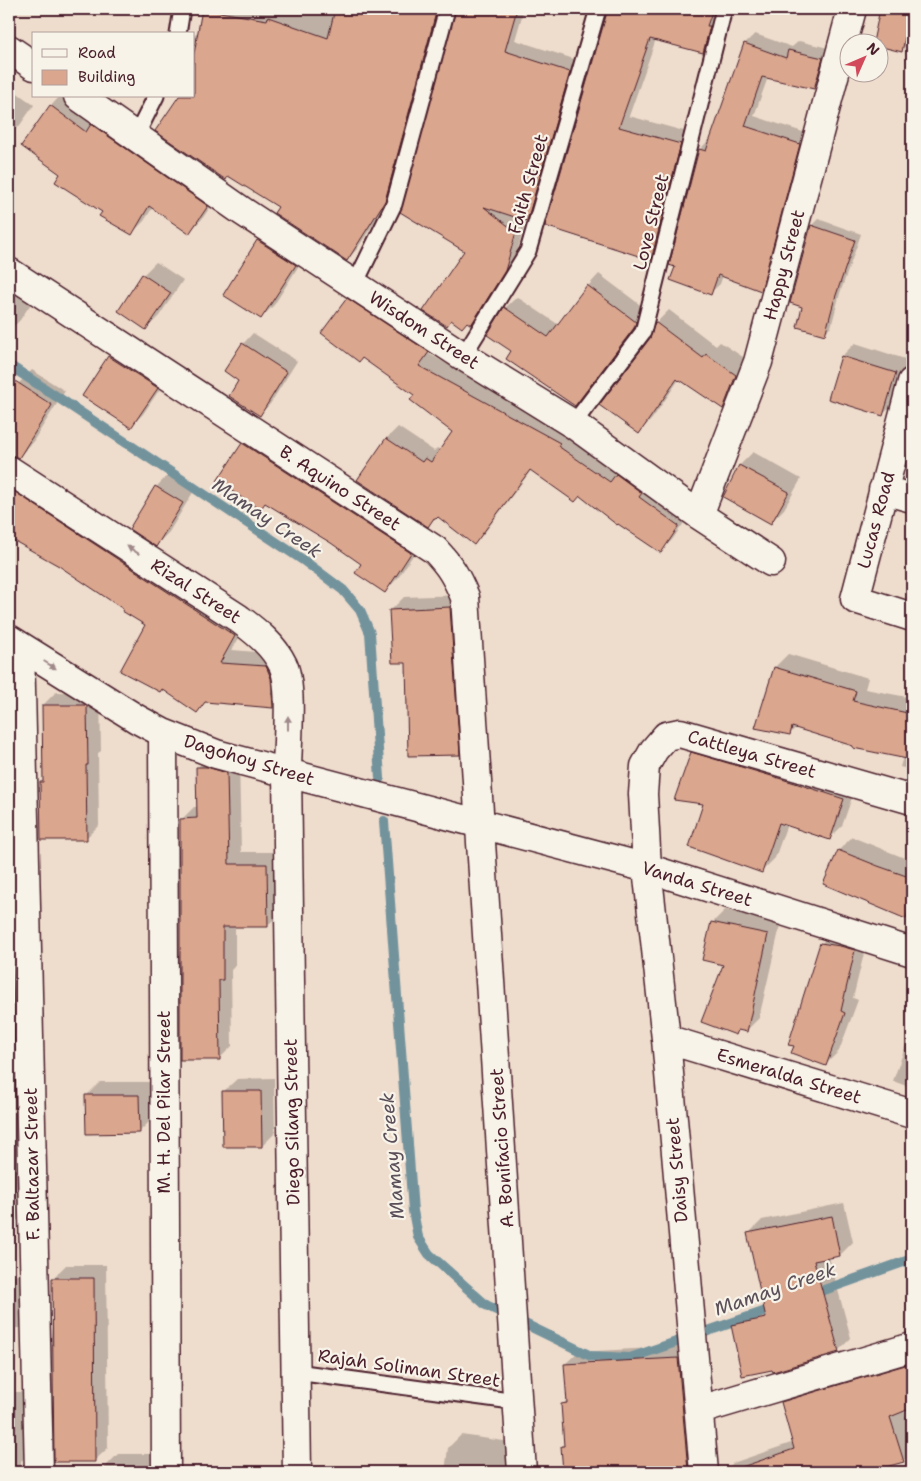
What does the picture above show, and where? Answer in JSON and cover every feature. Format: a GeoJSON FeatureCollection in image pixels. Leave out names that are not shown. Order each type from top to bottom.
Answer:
{"type":"FeatureCollection","features":[{"type":"Feature","properties":{"kind":"street","name":"Happy Street"},"geometry":{"type":"LineString","coordinates":[[699,515],[758,362],[852,9]]}},
{"type":"Feature","properties":{"kind":"street"},"geometry":{"type":"LineString","coordinates":[[9,49],[32,65]]}},
{"type":"Feature","properties":{"kind":"street","name":"Wisdom Street"},"geometry":{"type":"LineString","coordinates":[[81,98],[242,211],[463,356],[573,424],[699,515],[771,562]]}},
{"type":"Feature","properties":{"kind":"street","name":"B. Aquino Street"},"geometry":{"type":"LineString","coordinates":[[9,272],[435,550],[451,567],[465,597],[480,823]]}},
{"type":"Feature","properties":{"kind":"street","name":"Lucas Road"},"geometry":{"type":"LineString","coordinates":[[912,382],[855,599],[912,617]]}},
{"type":"Feature","properties":{"kind":"street","name":"Rizal Street"},"geometry":{"type":"LineString","coordinates":[[9,470],[238,618],[258,633],[271,646],[282,664],[288,679],[287,772]]}},
{"type":"Feature","properties":{"kind":"street"},"geometry":{"type":"LineString","coordinates":[[883,490],[912,498]]}},
{"type":"Feature","properties":{"kind":"street","name":"Dagohoy Street"},"geometry":{"type":"LineString","coordinates":[[15,643],[137,719],[163,733],[216,754],[480,823]]}},
{"type":"Feature","properties":{"kind":"street","name":"F. Baltazar Street"},"geometry":{"type":"LineString","coordinates":[[15,643],[39,1472]]}},
{"type":"Feature","properties":{"kind":"street","name":"M. H. Del Pilar Street"},"geometry":{"type":"LineString","coordinates":[[163,733],[166,1472]]}},
{"type":"Feature","properties":{"kind":"street","name":"Cattleya Street"},"geometry":{"type":"LineString","coordinates":[[648,868],[643,794],[646,766],[654,750],[666,736],[680,733],[912,800]]}},
{"type":"Feature","properties":{"kind":"street","name":"Diego Silang Street"},"geometry":{"type":"LineString","coordinates":[[287,772],[298,1472]]}},
{"type":"Feature","properties":{"kind":"street","name":"Vanda Street"},"geometry":{"type":"LineString","coordinates":[[480,823],[648,868],[912,952]]}},
{"type":"Feature","properties":{"kind":"street","name":"A. Bonifacio Street"},"geometry":{"type":"LineString","coordinates":[[480,823],[522,1472]]}},
{"type":"Feature","properties":{"kind":"street","name":"Daisy Street"},"geometry":{"type":"LineString","coordinates":[[648,868],[666,1039],[704,1472]]}},
{"type":"Feature","properties":{"kind":"street","name":"Esmeralda Street"},"geometry":{"type":"LineString","coordinates":[[666,1039],[912,1114]]}},
{"type":"Feature","properties":{"kind":"street"},"geometry":{"type":"LineString","coordinates":[[700,1410],[912,1348]]}},
{"type":"Feature","properties":{"kind":"lane"},"geometry":{"type":"LineString","coordinates":[[178,32],[182,9]]}},
{"type":"Feature","properties":{"kind":"lane"},"geometry":{"type":"LineString","coordinates":[[355,284],[394,204],[447,9]]}},
{"type":"Feature","properties":{"kind":"lane","name":"Faith Street"},"geometry":{"type":"LineString","coordinates":[[463,356],[528,251],[598,9]]}},
{"type":"Feature","properties":{"kind":"lane","name":"Love Street"},"geometry":{"type":"LineString","coordinates":[[573,424],[643,332],[724,9]]}},
{"type":"Feature","properties":{"kind":"lane"},"geometry":{"type":"LineString","coordinates":[[136,136],[155,98]]}},
{"type":"Feature","properties":{"kind":"lane","name":"Rajah Soliman Street"},"geometry":{"type":"LineString","coordinates":[[296,1372],[518,1402]]}},
{"type":"Feature","properties":{"kind":"building"},"geometry":{"type":"Polygon","coordinates":[[[202,9],[267,20],[268,17],[328,38],[335,9],[437,9],[385,201],[347,261],[274,213],[278,207],[228,176],[226,180],[155,131],[178,98],[195,98],[195,48],[202,9]]]}},
{"type":"Feature","properties":{"kind":"building"},"geometry":{"type":"Polygon","coordinates":[[[456,9],[517,9],[505,51],[570,72],[527,221],[484,207],[516,232],[505,271],[471,325],[467,322],[462,328],[451,320],[447,326],[423,311],[464,251],[400,212],[456,9]]]}},
{"type":"Feature","properties":{"kind":"building"},"geometry":{"type":"Polygon","coordinates":[[[608,9],[713,9],[707,26],[710,26],[703,53],[650,39],[619,127],[681,144],[651,260],[545,226],[608,9]]]}},
{"type":"Feature","properties":{"kind":"building"},"geometry":{"type":"Polygon","coordinates":[[[880,9],[911,9],[902,52],[888,48],[888,32],[875,32],[880,9]]]}},
{"type":"Feature","properties":{"kind":"building"},"geometry":{"type":"Polygon","coordinates":[[[744,43],[786,58],[788,50],[823,58],[814,89],[762,77],[745,126],[800,144],[761,291],[718,275],[711,295],[670,280],[675,267],[669,265],[699,149],[706,151],[744,43]]]}},
{"type":"Feature","properties":{"kind":"building"},"geometry":{"type":"Polygon","coordinates":[[[50,105],[86,132],[91,124],[208,206],[189,234],[149,206],[132,235],[99,216],[102,212],[55,182],[60,174],[21,146],[50,105]]]}},
{"type":"Feature","properties":{"kind":"building"},"geometry":{"type":"Polygon","coordinates":[[[811,225],[855,240],[834,301],[825,335],[797,327],[802,307],[790,303],[811,225]]]}},
{"type":"Feature","properties":{"kind":"building"},"geometry":{"type":"Polygon","coordinates":[[[257,240],[296,265],[261,319],[223,295],[257,240]]]}},
{"type":"Feature","properties":{"kind":"building"},"geometry":{"type":"Polygon","coordinates":[[[142,274],[171,293],[146,330],[118,311],[142,274]]]}},
{"type":"Feature","properties":{"kind":"building"},"geometry":{"type":"Polygon","coordinates":[[[587,285],[636,322],[634,328],[575,406],[506,359],[511,351],[487,335],[504,307],[548,337],[587,285]]]}},
{"type":"Feature","properties":{"kind":"building"},"geometry":{"type":"Polygon","coordinates":[[[347,298],[429,352],[419,366],[560,443],[558,446],[610,482],[616,474],[642,493],[639,497],[679,526],[661,553],[617,525],[580,496],[575,502],[530,470],[474,545],[438,517],[434,518],[428,527],[357,480],[386,438],[422,462],[425,458],[431,462],[452,432],[410,400],[414,395],[362,358],[359,362],[321,333],[347,298]]]}},
{"type":"Feature","properties":{"kind":"building"},"geometry":{"type":"Polygon","coordinates":[[[655,322],[703,358],[706,354],[736,375],[723,409],[677,379],[639,434],[599,405],[650,338],[655,322]]]}},
{"type":"Feature","properties":{"kind":"building"},"geometry":{"type":"Polygon","coordinates":[[[242,343],[287,372],[260,416],[229,396],[238,381],[224,371],[242,343]]]}},
{"type":"Feature","properties":{"kind":"building"},"geometry":{"type":"Polygon","coordinates":[[[108,356],[158,388],[131,428],[82,396],[108,356]]]}},
{"type":"Feature","properties":{"kind":"building"},"geometry":{"type":"Polygon","coordinates":[[[841,356],[896,373],[883,416],[828,399],[841,356]]]}},
{"type":"Feature","properties":{"kind":"building"},"geometry":{"type":"Polygon","coordinates":[[[9,377],[52,405],[19,458],[9,455],[9,377]]]}},
{"type":"Feature","properties":{"kind":"building"},"geometry":{"type":"Polygon","coordinates":[[[242,443],[411,553],[385,593],[355,573],[361,564],[331,543],[265,503],[260,510],[217,481],[242,443]]]}},
{"type":"Feature","properties":{"kind":"building"},"geometry":{"type":"Polygon","coordinates":[[[739,465],[789,492],[771,524],[723,497],[739,465]]]}},
{"type":"Feature","properties":{"kind":"building"},"geometry":{"type":"Polygon","coordinates":[[[155,486],[183,503],[156,547],[129,529],[155,486]]]}},
{"type":"Feature","properties":{"kind":"building"},"geometry":{"type":"Polygon","coordinates":[[[9,488],[235,636],[220,663],[266,666],[271,678],[273,708],[205,702],[197,713],[162,689],[160,692],[120,671],[145,625],[59,566],[9,538],[9,488]]]}},
{"type":"Feature","properties":{"kind":"building"},"geometry":{"type":"Polygon","coordinates":[[[450,607],[460,755],[408,756],[406,663],[392,663],[389,610],[450,607]]]}},
{"type":"Feature","properties":{"kind":"building"},"geometry":{"type":"Polygon","coordinates":[[[774,667],[856,691],[853,701],[912,714],[912,760],[853,748],[853,746],[792,727],[790,735],[755,728],[774,667]]]}},
{"type":"Feature","properties":{"kind":"building"},"geometry":{"type":"Polygon","coordinates":[[[42,705],[87,706],[87,840],[41,840],[40,782],[43,782],[42,705]]]}},
{"type":"Feature","properties":{"kind":"building"},"geometry":{"type":"Polygon","coordinates":[[[691,752],[844,799],[830,840],[779,823],[762,873],[689,847],[703,804],[674,800],[691,752]]]}},
{"type":"Feature","properties":{"kind":"building"},"geometry":{"type":"Polygon","coordinates":[[[196,767],[207,767],[227,773],[229,864],[267,864],[268,927],[223,927],[223,980],[219,980],[220,1060],[180,1060],[180,819],[197,818],[196,767]]]}},
{"type":"Feature","properties":{"kind":"building"},"geometry":{"type":"Polygon","coordinates":[[[838,850],[912,878],[912,900],[906,919],[823,884],[838,850]]]}},
{"type":"Feature","properties":{"kind":"building"},"geometry":{"type":"Polygon","coordinates":[[[711,922],[768,934],[747,1032],[738,1030],[736,1035],[701,1022],[723,965],[702,960],[711,922]]]}},
{"type":"Feature","properties":{"kind":"building"},"geometry":{"type":"Polygon","coordinates":[[[820,943],[855,950],[841,1011],[845,1013],[826,1066],[791,1053],[794,1046],[788,1045],[820,943]]]}},
{"type":"Feature","properties":{"kind":"building"},"geometry":{"type":"Polygon","coordinates":[[[222,1091],[261,1091],[262,1147],[223,1147],[222,1091]]]}},
{"type":"Feature","properties":{"kind":"building"},"geometry":{"type":"Polygon","coordinates":[[[85,1095],[139,1095],[140,1133],[86,1134],[85,1095]]]}},
{"type":"Feature","properties":{"kind":"building"},"geometry":{"type":"Polygon","coordinates":[[[832,1216],[840,1256],[814,1261],[839,1352],[773,1372],[772,1370],[742,1376],[731,1325],[766,1318],[747,1233],[832,1216]]]}},
{"type":"Feature","properties":{"kind":"building"},"geometry":{"type":"Polygon","coordinates":[[[52,1278],[94,1278],[95,1462],[54,1462],[52,1278]]]}},
{"type":"Feature","properties":{"kind":"building"},"geometry":{"type":"Polygon","coordinates":[[[678,1358],[688,1470],[668,1472],[563,1472],[561,1446],[564,1446],[561,1404],[567,1403],[564,1364],[678,1358]]]}},
{"type":"Feature","properties":{"kind":"building"},"geometry":{"type":"Polygon","coordinates":[[[912,1363],[912,1408],[890,1417],[904,1462],[867,1472],[740,1472],[739,1468],[794,1449],[781,1402],[912,1363]]]}},
{"type":"Feature","properties":{"kind":"waterway","name":"Mamay Creek"},"geometry":{"type":"LineString","coordinates":[[9,365],[303,560],[343,590],[360,610],[370,633],[380,778]]}},
{"type":"Feature","properties":{"kind":"waterway","name":"Mamay Creek"},"geometry":{"type":"LineString","coordinates":[[384,821],[413,1211],[418,1237],[429,1254],[486,1305],[591,1356],[630,1358],[777,1307]]}},
{"type":"Feature","properties":{"kind":"waterway","name":"Mamay Creek"},"geometry":{"type":"LineString","coordinates":[[810,1295],[912,1259]]}}]}
